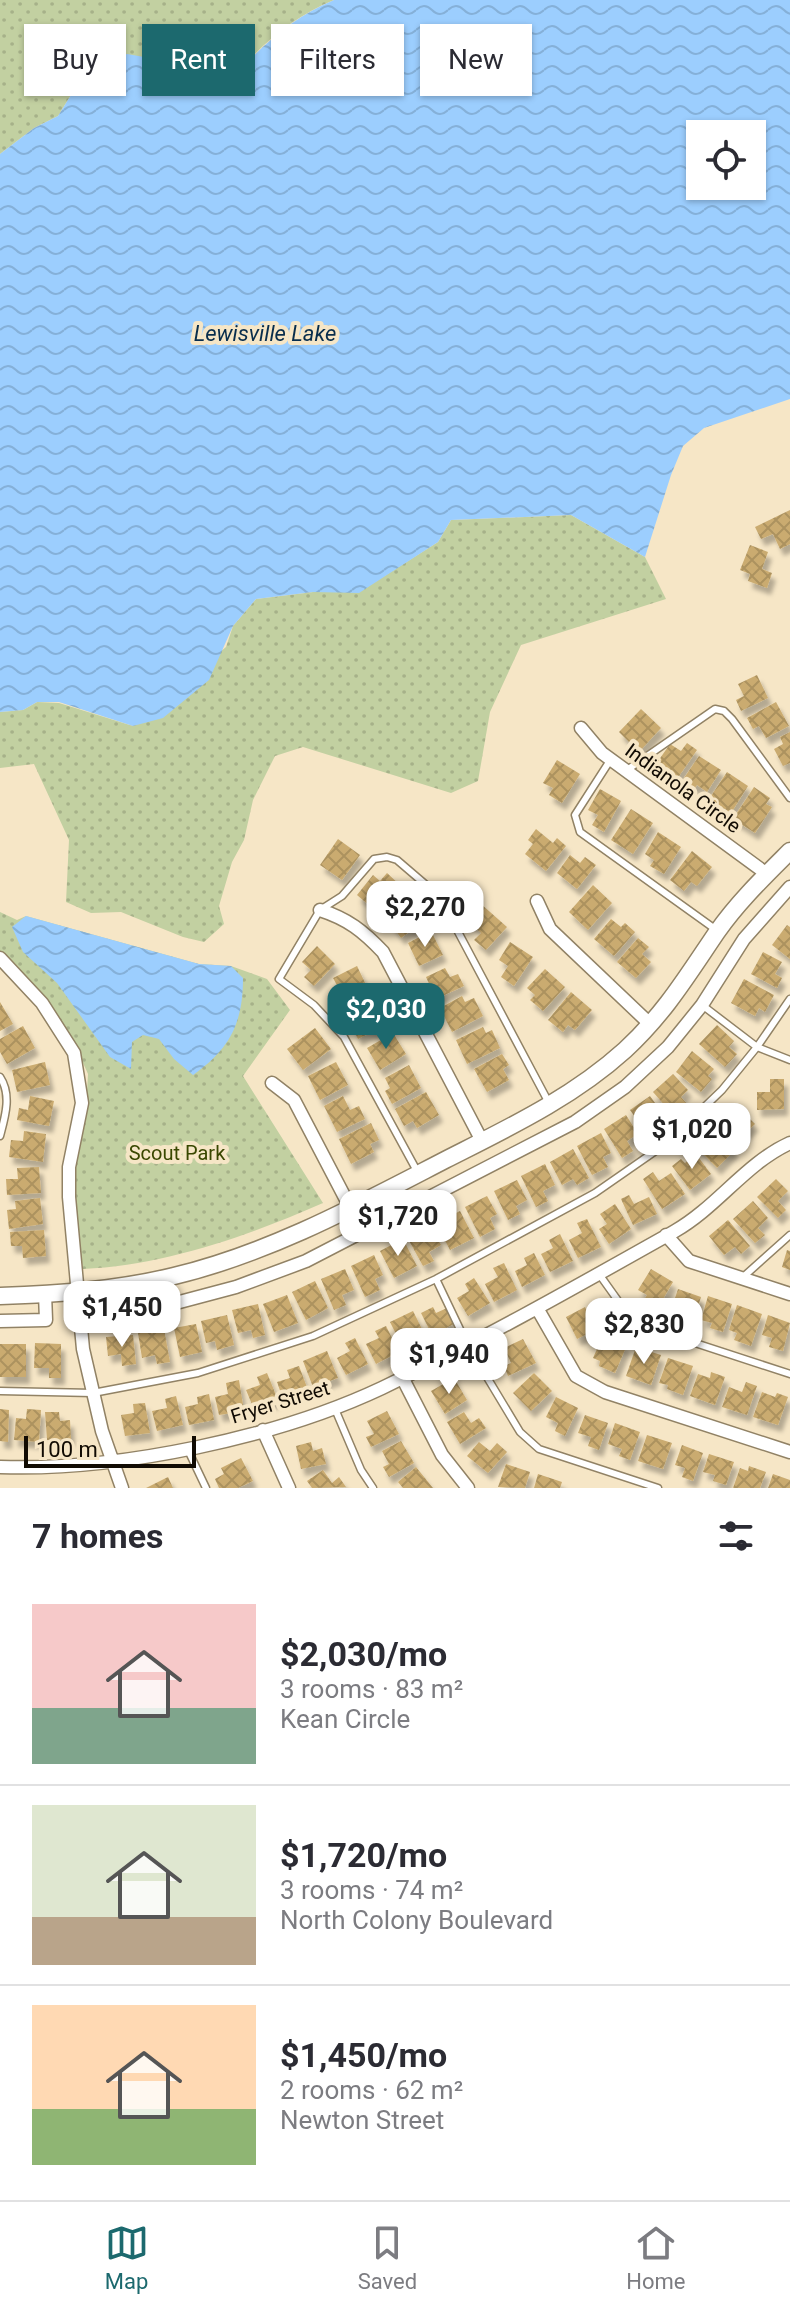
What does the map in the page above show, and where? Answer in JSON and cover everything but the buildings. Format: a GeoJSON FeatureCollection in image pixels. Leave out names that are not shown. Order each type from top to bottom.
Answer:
{"type":"FeatureCollection","features":[{"type":"Feature","properties":{"kind":"main road"},"geometry":{"type":"LineString","coordinates":[[0,1296],[106,1288],[174,1276],[243,1255],[351,1209],[551,1106],[597,1073],[651,1025],[677,994],[718,931],[744,898],[790,851]]}},
{"type":"Feature","properties":{"kind":"street","name":"Indianola Circle"},"geometry":{"type":"LineString","coordinates":[[581,728],[611,759],[767,874]]}},
{"type":"Feature","properties":{"kind":"street"},"geometry":{"type":"LineString","coordinates":[[106,1288],[111,1313],[172,1304],[236,1287],[306,1261],[575,1122],[642,1072],[668,1047],[702,1005],[744,939],[790,887]]}},
{"type":"Feature","properties":{"kind":"street"},"geometry":{"type":"LineString","coordinates":[[537,901],[550,929],[651,1025]]}},
{"type":"Feature","properties":{"kind":"street"},"geometry":{"type":"LineString","coordinates":[[320,910],[344,918],[360,928],[383,952],[482,1141]]}},
{"type":"Feature","properties":{"kind":"street"},"geometry":{"type":"LineString","coordinates":[[0,958],[42,1003],[74,1053],[82,1103],[69,1167],[69,1197],[83,1349],[122,1488]]}},
{"type":"Feature","properties":{"kind":"street"},"geometry":{"type":"LineString","coordinates":[[272,1083],[294,1100],[351,1209]]}},
{"type":"Feature","properties":{"kind":"street","name":"Fryer Street"},"geometry":{"type":"LineString","coordinates":[[0,1467],[72,1466],[187,1448],[263,1430],[334,1406],[402,1377],[599,1274],[666,1235],[719,1198],[771,1152],[790,1143]]}},
{"type":"Feature","properties":{"kind":"street"},"geometry":{"type":"LineString","coordinates":[[666,1235],[689,1261],[790,1294]]}},
{"type":"Feature","properties":{"kind":"street"},"geometry":{"type":"LineString","coordinates":[[0,1321],[46,1320],[45,1294]]}},
{"type":"Feature","properties":{"kind":"street"},"geometry":{"type":"LineString","coordinates":[[537,1308],[576,1376],[605,1392],[790,1452]]}},
{"type":"Feature","properties":{"kind":"street"},"geometry":{"type":"LineString","coordinates":[[402,1377],[442,1455],[468,1488]]}},
{"type":"Feature","properties":{"kind":"street"},"geometry":{"type":"LineString","coordinates":[[263,1430],[289,1488]]}},
{"type":"Feature","properties":{"kind":"lane"},"geometry":{"type":"LineString","coordinates":[[627,770],[715,709],[724,711],[732,719],[790,798]]}},
{"type":"Feature","properties":{"kind":"lane"},"geometry":{"type":"LineString","coordinates":[[611,759],[575,815],[580,832],[718,931]]}},
{"type":"Feature","properties":{"kind":"lane"},"geometry":{"type":"LineString","coordinates":[[419,1174],[344,1037],[314,1005],[279,979],[320,910],[342,896],[374,859],[387,857],[397,860],[439,896],[551,1106]]}},
{"type":"Feature","properties":{"kind":"lane"},"geometry":{"type":"LineString","coordinates":[[0,1391],[93,1393],[198,1373],[281,1348],[350,1320],[436,1279],[595,1193],[667,1143],[701,1113],[757,1047],[790,999]]}},
{"type":"Feature","properties":{"kind":"lane"},"geometry":{"type":"LineString","coordinates":[[702,1005],[757,1047],[790,1060]]}},
{"type":"Feature","properties":{"kind":"lane"},"geometry":{"type":"LineString","coordinates":[[0,1077],[6,1086],[7,1112],[0,1136]]}},
{"type":"Feature","properties":{"kind":"lane"},"geometry":{"type":"LineString","coordinates":[[742,1278],[790,1235]]}},
{"type":"Feature","properties":{"kind":"lane"},"geometry":{"type":"LineString","coordinates":[[599,1274],[634,1323],[790,1374]]}},
{"type":"Feature","properties":{"kind":"lane"},"geometry":{"type":"LineString","coordinates":[[436,1279],[467,1344],[520,1432],[539,1449],[658,1488]]}},
{"type":"Feature","properties":{"kind":"lane"},"geometry":{"type":"LineString","coordinates":[[334,1406],[361,1470],[373,1488]]}},
{"type":"Feature","properties":{"kind":"lane"},"geometry":{"type":"LineString","coordinates":[[187,1448],[206,1488]]}},
{"type":"Feature","properties":{"kind":"green space"},"geometry":{"type":"Polygon","coordinates":[[[0,0],[334,0],[291,24],[271,24],[271,40],[255,54],[255,24],[142,24],[142,65],[126,67],[126,24],[24,24],[24,96],[70,96],[58,116],[34,128],[0,154],[0,0]]]}},
{"type":"Feature","properties":{"kind":"green space"},"geometry":{"type":"Polygon","coordinates":[[[571,515],[645,557],[666,599],[521,645],[490,712],[478,781],[451,793],[303,747],[275,756],[253,800],[244,840],[232,862],[219,906],[224,924],[204,942],[183,937],[121,912],[91,913],[66,902],[69,840],[34,764],[0,768],[0,712],[23,710],[37,702],[59,703],[133,726],[226,647],[233,626],[256,599],[313,592],[359,592],[438,542],[451,520],[571,515]]]}},
{"type":"Feature","properties":{"kind":"green space","name":"Scout Park"},"geometry":{"type":"Polygon","coordinates":[[[0,912],[17,920],[26,916],[199,964],[231,966],[267,979],[290,1010],[243,1076],[323,1203],[206,1247],[145,1262],[83,1269],[73,1196],[74,1162],[85,1125],[88,1074],[71,1036],[32,982],[0,952],[0,912]]]}},
{"type":"Feature","properties":{"kind":"water","name":"Lewisville Lake"},"geometry":{"type":"Polygon","coordinates":[[[334,0],[790,0],[790,399],[704,428],[683,446],[645,557],[571,515],[451,520],[438,542],[359,593],[313,592],[256,599],[233,626],[209,680],[163,718],[133,726],[59,702],[37,702],[23,710],[0,712],[0,154],[34,128],[58,116],[70,96],[126,96],[127,54],[142,57],[142,96],[255,96],[255,54],[271,40],[271,96],[404,96],[404,24],[292,24],[334,0]]]}},
{"type":"Feature","properties":{"kind":"water"},"geometry":{"type":"Polygon","coordinates":[[[26,916],[199,964],[231,966],[243,978],[240,1008],[232,1034],[216,1055],[193,1075],[174,1059],[159,1039],[143,1035],[132,1042],[131,1069],[110,1057],[57,983],[23,952],[12,927],[26,916]]]}}]}
